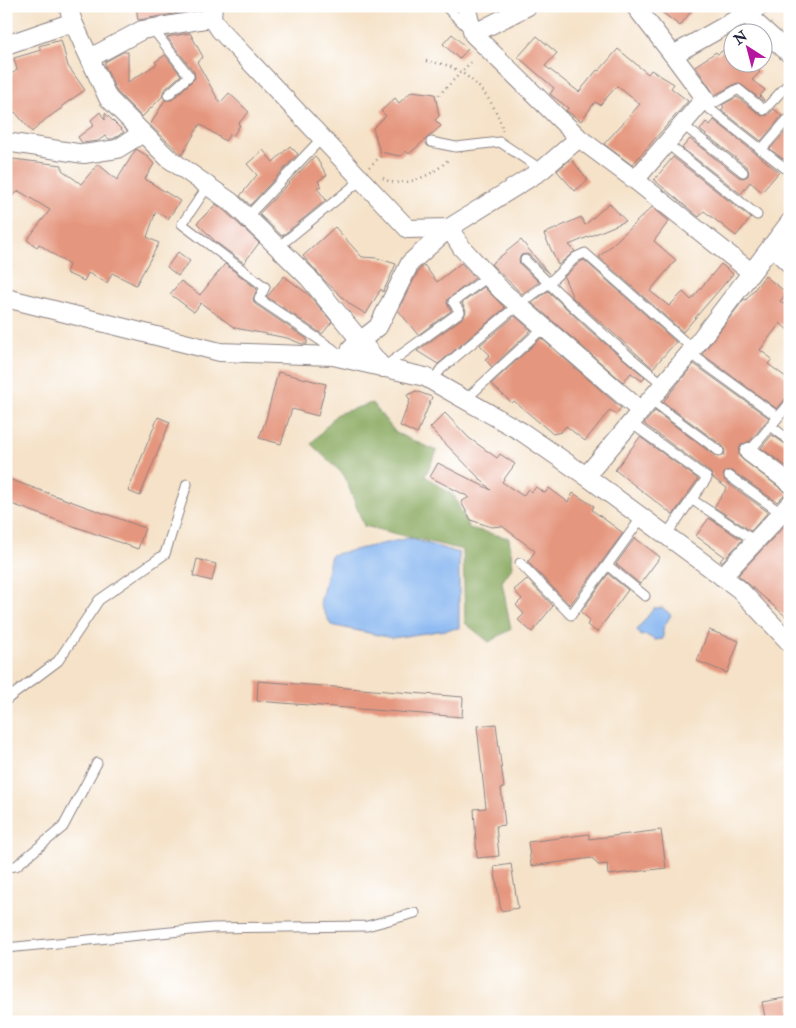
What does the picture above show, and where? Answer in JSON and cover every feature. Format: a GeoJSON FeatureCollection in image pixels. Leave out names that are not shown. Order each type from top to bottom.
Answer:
{"type":"FeatureCollection","features":[{"type":"Feature","properties":{"kind":"street"},"geometry":{"type":"LineString","coordinates":[[466,6],[473,34],[579,138],[751,272]]}},
{"type":"Feature","properties":{"kind":"street"},"geometry":{"type":"LineString","coordinates":[[473,34],[528,6]]}},
{"type":"Feature","properties":{"kind":"street"},"geometry":{"type":"LineString","coordinates":[[635,6],[705,98],[705,105],[683,125],[635,180]]}},
{"type":"Feature","properties":{"kind":"street"},"geometry":{"type":"LineString","coordinates":[[673,55],[743,11],[790,54]]}},
{"type":"Feature","properties":{"kind":"street"},"geometry":{"type":"LineString","coordinates":[[90,58],[142,30],[153,29],[212,12],[220,30],[322,138],[368,176],[408,230],[449,228]]}},
{"type":"Feature","properties":{"kind":"street"},"geometry":{"type":"LineString","coordinates":[[6,45],[70,14],[108,98],[168,158],[231,202],[278,247],[308,277],[383,368]]}},
{"type":"Feature","properties":{"kind":"street"},"geometry":{"type":"LineString","coordinates":[[6,142],[84,154],[117,149],[143,133]]}},
{"type":"Feature","properties":{"kind":"street"},"geometry":{"type":"LineString","coordinates":[[336,357],[378,328],[410,263],[449,228],[542,170],[579,138]]}},
{"type":"Feature","properties":{"kind":"street"},"geometry":{"type":"LineString","coordinates":[[586,476],[691,351],[790,222]]}},
{"type":"Feature","properties":{"kind":"street"},"geometry":{"type":"LineString","coordinates":[[449,228],[462,248],[518,305],[640,411]]}},
{"type":"Feature","properties":{"kind":"street"},"geometry":{"type":"LineString","coordinates":[[771,246],[790,264]]}},
{"type":"Feature","properties":{"kind":"street"},"geometry":{"type":"LineString","coordinates":[[6,298],[220,352],[336,357],[425,378],[522,432],[586,476],[739,590],[790,643]]}},
{"type":"Feature","properties":{"kind":"street"},"geometry":{"type":"LineString","coordinates":[[748,452],[790,484]]}},
{"type":"Feature","properties":{"kind":"street"},"geometry":{"type":"LineString","coordinates":[[722,577],[785,509]]}},
{"type":"Feature","properties":{"kind":"lane"},"geometry":{"type":"LineString","coordinates":[[445,6],[473,34]]}},
{"type":"Feature","properties":{"kind":"lane"},"geometry":{"type":"LineString","coordinates":[[153,29],[188,76],[168,95]]}},
{"type":"Feature","properties":{"kind":"lane"},"geometry":{"type":"LineString","coordinates":[[790,82],[764,110],[738,89],[705,105],[790,172]]}},
{"type":"Feature","properties":{"kind":"lane"},"geometry":{"type":"LineString","coordinates":[[761,150],[786,120],[790,122]]}},
{"type":"Feature","properties":{"kind":"lane"},"geometry":{"type":"LineString","coordinates":[[683,125],[743,172]]}},
{"type":"Feature","properties":{"kind":"lane"},"geometry":{"type":"LineString","coordinates":[[247,218],[322,138]]}},
{"type":"Feature","properties":{"kind":"lane"},"geometry":{"type":"LineString","coordinates":[[431,142],[456,147],[500,142],[542,170]]}},
{"type":"Feature","properties":{"kind":"lane"},"geometry":{"type":"LineString","coordinates":[[666,144],[757,215]]}},
{"type":"Feature","properties":{"kind":"lane"},"geometry":{"type":"LineString","coordinates":[[278,247],[368,176]]}},
{"type":"Feature","properties":{"kind":"lane"},"geometry":{"type":"LineString","coordinates":[[208,186],[182,224],[266,287],[260,299],[332,349],[336,357]]}},
{"type":"Feature","properties":{"kind":"lane"},"geometry":{"type":"LineString","coordinates":[[432,382],[440,369],[518,305],[549,283],[576,257],[585,253],[691,351],[778,417]]}},
{"type":"Feature","properties":{"kind":"lane"},"geometry":{"type":"LineString","coordinates":[[526,260],[635,362],[664,384]]}},
{"type":"Feature","properties":{"kind":"lane"},"geometry":{"type":"LineString","coordinates":[[383,368],[460,312],[453,302],[489,276]]}},
{"type":"Feature","properties":{"kind":"lane"},"geometry":{"type":"LineString","coordinates":[[465,400],[544,327]]}},
{"type":"Feature","properties":{"kind":"lane"},"geometry":{"type":"LineString","coordinates":[[748,452],[790,403]]}},
{"type":"Feature","properties":{"kind":"lane"},"geometry":{"type":"LineString","coordinates":[[640,411],[719,451]]}},
{"type":"Feature","properties":{"kind":"lane"},"geometry":{"type":"LineString","coordinates":[[640,411],[707,478],[666,535]]}},
{"type":"Feature","properties":{"kind":"lane"},"geometry":{"type":"LineString","coordinates":[[771,426],[790,441]]}},
{"type":"Feature","properties":{"kind":"lane"},"geometry":{"type":"LineString","coordinates":[[729,476],[785,509]]}},
{"type":"Feature","properties":{"kind":"lane"},"geometry":{"type":"LineString","coordinates":[[6,700],[58,661],[99,600],[165,554],[188,484]]}},
{"type":"Feature","properties":{"kind":"lane"},"geometry":{"type":"LineString","coordinates":[[691,499],[755,541]]}},
{"type":"Feature","properties":{"kind":"lane"},"geometry":{"type":"LineString","coordinates":[[520,563],[571,615],[642,517]]}},
{"type":"Feature","properties":{"kind":"lane"},"geometry":{"type":"LineString","coordinates":[[607,565],[645,596]]}},
{"type":"Feature","properties":{"kind":"lane"},"geometry":{"type":"LineString","coordinates":[[6,867],[16,866],[63,827],[97,763]]}},
{"type":"Feature","properties":{"kind":"lane"},"geometry":{"type":"LineString","coordinates":[[6,948],[212,928],[367,926],[414,913]]}},
{"type":"Feature","properties":{"kind":"path"},"geometry":{"type":"LineString","coordinates":[[439,96],[473,60]]}},
{"type":"Feature","properties":{"kind":"path"},"geometry":{"type":"LineString","coordinates":[[426,61],[446,66],[468,78],[490,99],[501,122],[505,144]]}},
{"type":"Feature","properties":{"kind":"path"},"geometry":{"type":"LineString","coordinates":[[382,176],[388,181],[409,182],[432,174],[447,161],[456,147]]}},
{"type":"Feature","properties":{"kind":"path"},"geometry":{"type":"LineString","coordinates":[[368,176],[369,167],[381,156]]}},
{"type":"Feature","properties":{"kind":"green space"},"geometry":{"type":"Polygon","coordinates":[[[372,403],[396,433],[437,451],[425,476],[454,496],[469,528],[509,538],[513,566],[502,582],[511,629],[489,642],[465,623],[463,550],[364,526],[344,475],[311,444],[337,414],[372,403]]]}},
{"type":"Feature","properties":{"kind":"water"},"geometry":{"type":"Polygon","coordinates":[[[409,538],[459,553],[459,628],[392,638],[331,625],[320,604],[331,555],[409,538]]]}},
{"type":"Feature","properties":{"kind":"water"},"geometry":{"type":"Polygon","coordinates":[[[654,608],[663,608],[671,615],[663,628],[663,639],[655,640],[646,635],[641,636],[637,630],[654,608]]]}},
{"type":"Feature","properties":{"kind":"building"},"geometry":{"type":"Polygon","coordinates":[[[136,6],[202,6],[202,9],[138,20],[136,6]]]}},
{"type":"Feature","properties":{"kind":"building"},"geometry":{"type":"Polygon","coordinates":[[[654,6],[695,6],[680,26],[654,6]]]}},
{"type":"Feature","properties":{"kind":"building"},"geometry":{"type":"Polygon","coordinates":[[[190,33],[203,57],[197,62],[220,103],[229,93],[249,112],[238,124],[240,125],[233,136],[230,134],[225,141],[200,124],[182,155],[150,125],[165,100],[172,100],[195,78],[194,72],[167,37],[190,33]]]}},
{"type":"Feature","properties":{"kind":"building"},"geometry":{"type":"Polygon","coordinates":[[[452,34],[468,49],[459,59],[443,44],[452,34]]]}},
{"type":"Feature","properties":{"kind":"building"},"geometry":{"type":"Polygon","coordinates":[[[537,36],[557,53],[545,66],[579,92],[618,49],[648,74],[651,70],[674,84],[671,88],[688,101],[632,165],[604,144],[640,104],[617,86],[600,105],[595,102],[581,121],[566,111],[568,108],[550,94],[554,88],[518,57],[537,36]]]}},
{"type":"Feature","properties":{"kind":"building"},"geometry":{"type":"Polygon","coordinates":[[[61,40],[68,66],[85,90],[62,106],[62,108],[32,132],[15,112],[6,115],[6,78],[17,70],[14,58],[41,50],[39,46],[61,40]]]}},
{"type":"Feature","properties":{"kind":"building"},"geometry":{"type":"Polygon","coordinates":[[[724,50],[724,72],[760,72],[752,80],[765,90],[760,96],[763,101],[739,83],[715,95],[695,66],[716,52],[718,54],[724,50]]]}},
{"type":"Feature","properties":{"kind":"building"},"geometry":{"type":"Polygon","coordinates":[[[123,52],[128,52],[128,82],[157,64],[155,62],[165,55],[181,75],[164,90],[162,97],[142,117],[117,92],[105,66],[105,62],[123,52]]]}},
{"type":"Feature","properties":{"kind":"building"},"geometry":{"type":"Polygon","coordinates":[[[412,91],[435,94],[439,116],[435,120],[441,126],[409,154],[406,151],[400,156],[380,152],[373,128],[386,116],[381,111],[395,98],[399,103],[412,91]]]}},
{"type":"Feature","properties":{"kind":"building"},"geometry":{"type":"Polygon","coordinates":[[[737,97],[762,116],[768,115],[774,109],[782,116],[761,141],[721,110],[724,107],[722,105],[737,97]]]}},
{"type":"Feature","properties":{"kind":"building"},"geometry":{"type":"Polygon","coordinates":[[[100,112],[105,120],[105,113],[124,132],[113,139],[105,136],[98,141],[82,143],[78,137],[94,125],[91,120],[100,112]]]}},
{"type":"Feature","properties":{"kind":"building"},"geometry":{"type":"Polygon","coordinates":[[[714,120],[779,172],[762,192],[750,182],[741,194],[682,148],[690,139],[739,177],[748,176],[747,167],[700,130],[706,122],[710,125],[714,120]]]}},
{"type":"Feature","properties":{"kind":"building"},"geometry":{"type":"Polygon","coordinates":[[[790,129],[790,159],[787,162],[770,149],[790,129]]]}},
{"type":"Feature","properties":{"kind":"building"},"geometry":{"type":"Polygon","coordinates":[[[290,146],[298,154],[250,205],[240,196],[257,175],[247,164],[263,150],[273,162],[290,146]]]}},
{"type":"Feature","properties":{"kind":"building"},"geometry":{"type":"Polygon","coordinates":[[[136,149],[146,155],[154,164],[145,179],[180,201],[168,219],[156,211],[147,237],[159,243],[136,285],[112,273],[107,283],[88,273],[84,281],[66,273],[69,265],[39,244],[37,247],[27,240],[50,210],[19,191],[8,199],[13,159],[62,165],[62,170],[81,184],[98,164],[117,180],[136,149]]]}},
{"type":"Feature","properties":{"kind":"building"},"geometry":{"type":"Polygon","coordinates":[[[315,156],[327,175],[318,181],[321,186],[317,188],[326,200],[282,236],[259,214],[315,156]]]}},
{"type":"Feature","properties":{"kind":"building"},"geometry":{"type":"Polygon","coordinates":[[[673,157],[751,218],[736,236],[704,211],[699,217],[654,180],[673,157]]]}},
{"type":"Feature","properties":{"kind":"building"},"geometry":{"type":"Polygon","coordinates":[[[571,159],[588,180],[575,191],[557,171],[571,159]]]}},
{"type":"Feature","properties":{"kind":"building"},"geometry":{"type":"Polygon","coordinates":[[[609,203],[626,221],[569,245],[575,251],[558,265],[544,234],[581,217],[585,225],[609,203]]]}},
{"type":"Feature","properties":{"kind":"building"},"geometry":{"type":"Polygon","coordinates":[[[216,204],[259,243],[244,263],[217,243],[197,223],[216,204]]]}},
{"type":"Feature","properties":{"kind":"building"},"geometry":{"type":"Polygon","coordinates":[[[652,207],[669,221],[654,241],[676,260],[650,291],[669,306],[683,292],[691,300],[721,264],[733,274],[683,332],[599,257],[652,207]]]}},
{"type":"Feature","properties":{"kind":"building"},"geometry":{"type":"Polygon","coordinates":[[[335,227],[362,257],[377,258],[396,264],[383,292],[381,289],[366,314],[351,305],[326,282],[303,256],[335,227]]]}},
{"type":"Feature","properties":{"kind":"building"},"geometry":{"type":"Polygon","coordinates":[[[521,240],[549,274],[529,255],[521,255],[519,259],[520,264],[539,282],[522,294],[491,264],[521,240]]]}},
{"type":"Feature","properties":{"kind":"building"},"geometry":{"type":"Polygon","coordinates":[[[178,252],[190,261],[178,276],[167,267],[178,252]]]}},
{"type":"Feature","properties":{"kind":"building"},"geometry":{"type":"Polygon","coordinates":[[[584,260],[676,342],[653,368],[573,298],[564,277],[584,260]]]}},
{"type":"Feature","properties":{"kind":"building"},"geometry":{"type":"Polygon","coordinates":[[[461,263],[475,278],[448,299],[447,303],[451,311],[418,335],[398,310],[419,270],[424,265],[437,282],[461,263]]]}},
{"type":"Feature","properties":{"kind":"building"},"geometry":{"type":"Polygon","coordinates":[[[225,264],[257,289],[253,299],[255,304],[307,339],[307,344],[287,338],[235,328],[201,303],[194,312],[170,294],[181,281],[200,295],[225,264]]]}},
{"type":"Feature","properties":{"kind":"building"},"geometry":{"type":"Polygon","coordinates":[[[284,276],[309,295],[332,322],[322,334],[267,297],[284,276]]]}},
{"type":"Feature","properties":{"kind":"building"},"geometry":{"type":"Polygon","coordinates":[[[765,276],[787,293],[780,301],[790,309],[790,332],[780,323],[760,350],[772,359],[768,364],[790,380],[790,397],[785,399],[777,409],[702,354],[744,299],[746,300],[765,276]]]}},
{"type":"Feature","properties":{"kind":"building"},"geometry":{"type":"Polygon","coordinates":[[[484,287],[505,308],[438,364],[417,351],[464,317],[466,311],[462,303],[484,287]]]}},
{"type":"Feature","properties":{"kind":"building"},"geometry":{"type":"Polygon","coordinates":[[[548,291],[588,329],[645,377],[642,381],[631,373],[623,382],[532,303],[548,291]]]}},
{"type":"Feature","properties":{"kind":"building"},"geometry":{"type":"Polygon","coordinates":[[[515,316],[531,330],[492,367],[485,359],[490,355],[480,345],[515,316]]]}},
{"type":"Feature","properties":{"kind":"building"},"geometry":{"type":"Polygon","coordinates":[[[541,338],[621,408],[616,414],[610,410],[585,441],[566,426],[561,432],[553,434],[514,401],[512,403],[491,384],[541,338]]]}},
{"type":"Feature","properties":{"kind":"building"},"geometry":{"type":"Polygon","coordinates":[[[694,364],[769,418],[750,441],[741,445],[739,456],[790,494],[783,496],[777,502],[732,471],[726,471],[723,475],[725,481],[768,512],[751,531],[714,507],[727,488],[713,478],[711,473],[644,424],[655,411],[715,456],[724,455],[723,446],[663,402],[694,364]]]}},
{"type":"Feature","properties":{"kind":"building"},"geometry":{"type":"Polygon","coordinates":[[[278,372],[326,384],[318,416],[292,409],[281,444],[259,438],[278,372]]]}},
{"type":"Feature","properties":{"kind":"building"},"geometry":{"type":"Polygon","coordinates":[[[416,391],[432,397],[417,434],[400,426],[410,400],[407,395],[416,391]]]}},
{"type":"Feature","properties":{"kind":"building"},"geometry":{"type":"Polygon","coordinates":[[[445,413],[469,438],[497,458],[500,454],[515,464],[502,482],[523,496],[528,489],[532,492],[536,487],[545,493],[549,488],[568,502],[573,493],[594,506],[592,510],[623,533],[570,605],[528,562],[535,551],[502,526],[491,527],[471,520],[461,502],[469,497],[430,477],[438,463],[491,490],[430,428],[445,413]]]}},
{"type":"Feature","properties":{"kind":"building"},"geometry":{"type":"Polygon","coordinates":[[[158,417],[170,422],[140,496],[128,491],[158,417]]]}},
{"type":"Feature","properties":{"kind":"building"},"geometry":{"type":"Polygon","coordinates":[[[772,435],[790,447],[790,469],[761,448],[772,435]]]}},
{"type":"Feature","properties":{"kind":"building"},"geometry":{"type":"Polygon","coordinates":[[[640,437],[698,479],[673,515],[615,470],[640,437]]]}},
{"type":"Feature","properties":{"kind":"building"},"geometry":{"type":"Polygon","coordinates":[[[6,478],[145,528],[138,549],[6,502],[6,478]]]}},
{"type":"Feature","properties":{"kind":"building"},"geometry":{"type":"Polygon","coordinates":[[[709,518],[742,540],[722,562],[720,561],[724,556],[696,536],[709,518]]]}},
{"type":"Feature","properties":{"kind":"building"},"geometry":{"type":"Polygon","coordinates":[[[790,520],[790,620],[738,575],[790,520]]]}},
{"type":"Feature","properties":{"kind":"building"},"geometry":{"type":"Polygon","coordinates":[[[635,538],[660,557],[640,584],[616,564],[635,538]]]}},
{"type":"Feature","properties":{"kind":"building"},"geometry":{"type":"Polygon","coordinates":[[[197,559],[216,564],[212,581],[193,576],[197,559]]]}},
{"type":"Feature","properties":{"kind":"building"},"geometry":{"type":"Polygon","coordinates":[[[608,574],[628,590],[597,632],[587,625],[590,620],[581,612],[608,574]]]}},
{"type":"Feature","properties":{"kind":"building"},"geometry":{"type":"Polygon","coordinates":[[[527,579],[553,606],[532,632],[518,620],[524,614],[516,605],[522,599],[514,590],[527,579]]]}},
{"type":"Feature","properties":{"kind":"building"},"geometry":{"type":"Polygon","coordinates":[[[709,630],[739,641],[727,673],[697,661],[709,630]]]}},
{"type":"Feature","properties":{"kind":"building"},"geometry":{"type":"Polygon","coordinates":[[[258,681],[463,697],[462,717],[257,701],[258,681]]]}},
{"type":"Feature","properties":{"kind":"building"},"geometry":{"type":"Polygon","coordinates":[[[496,724],[504,788],[501,788],[505,825],[496,826],[499,856],[477,858],[474,809],[486,808],[477,726],[496,724]]]}},
{"type":"Feature","properties":{"kind":"building"},"geometry":{"type":"Polygon","coordinates":[[[661,830],[666,868],[608,875],[607,864],[598,865],[592,858],[531,866],[528,842],[589,834],[589,839],[661,830]]]}},
{"type":"Feature","properties":{"kind":"building"},"geometry":{"type":"Polygon","coordinates":[[[511,864],[518,908],[501,911],[494,867],[511,864]]]}},
{"type":"Feature","properties":{"kind":"building"},"geometry":{"type":"Polygon","coordinates":[[[790,997],[790,1022],[766,1022],[762,1002],[790,997]]]}}]}
